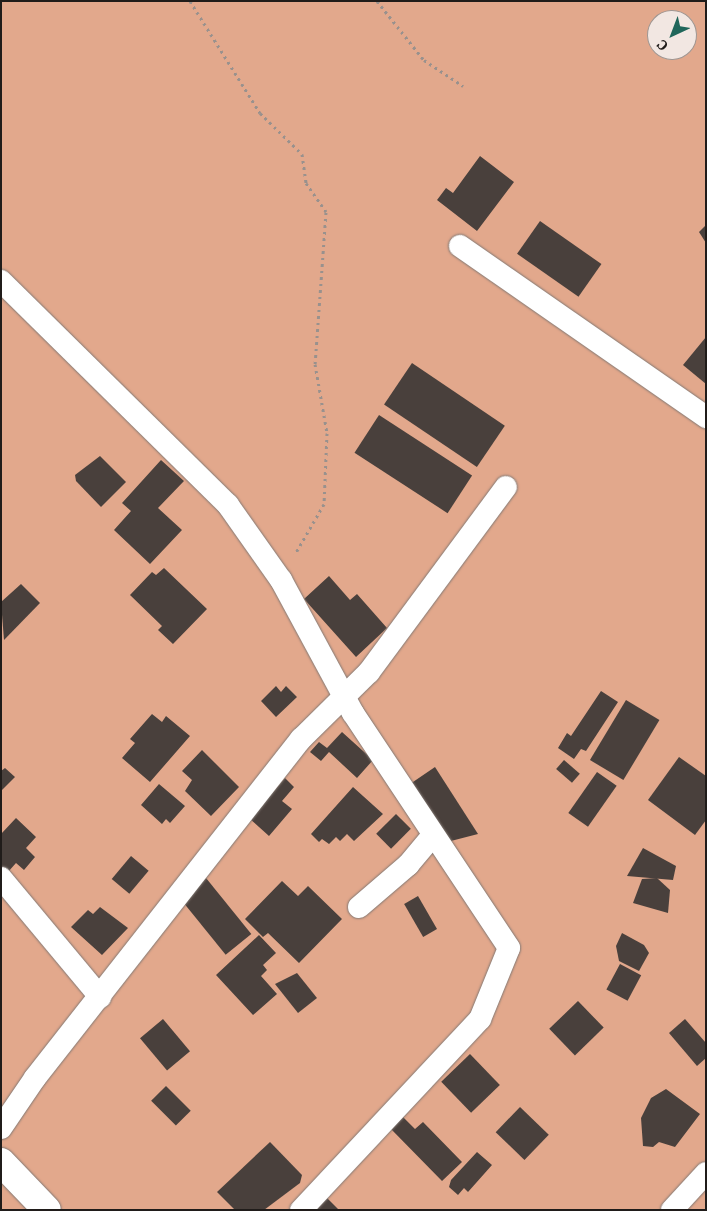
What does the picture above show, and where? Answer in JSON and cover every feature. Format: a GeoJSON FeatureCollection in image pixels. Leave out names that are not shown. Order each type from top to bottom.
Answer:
{"type":"FeatureCollection","features":[{"type":"Feature","properties":{"kind":"main road"},"geometry":{"type":"LineString","coordinates":[[1,1162],[48,1210]]}},
{"type":"Feature","properties":{"kind":"street"},"geometry":{"type":"LineString","coordinates":[[460,246],[706,417]]}},
{"type":"Feature","properties":{"kind":"street"},"geometry":{"type":"LineString","coordinates":[[1,281],[228,505],[281,580],[344,695],[432,836],[508,948],[480,1019],[301,1210]]}},
{"type":"Feature","properties":{"kind":"street"},"geometry":{"type":"LineString","coordinates":[[1,1128],[100,997],[301,739],[369,672],[506,487]]}},
{"type":"Feature","properties":{"kind":"street"},"geometry":{"type":"LineString","coordinates":[[359,907],[408,865],[432,836]]}},
{"type":"Feature","properties":{"kind":"street"},"geometry":{"type":"LineString","coordinates":[[1,878],[100,997]]}},
{"type":"Feature","properties":{"kind":"street"},"geometry":{"type":"LineString","coordinates":[[672,1210],[706,1173]]}},
{"type":"Feature","properties":{"kind":"path"},"geometry":{"type":"LineString","coordinates":[[190,1],[260,113],[302,154],[306,183],[326,212],[315,364],[327,434],[324,504],[281,580]]}},
{"type":"Feature","properties":{"kind":"path"},"geometry":{"type":"LineString","coordinates":[[377,1],[424,60],[463,86]]}},
{"type":"Feature","properties":{"kind":"shaded area"},"geometry":{"type":"Polygon","coordinates":[[[1,1],[706,1],[706,1210],[1,1210],[1,1]]]}},
{"type":"Feature","properties":{"kind":"building"},"geometry":{"type":"Polygon","coordinates":[[[480,156],[514,182],[477,231],[437,200],[446,188],[453,193],[480,156]]]}},
{"type":"Feature","properties":{"kind":"building"},"geometry":{"type":"Polygon","coordinates":[[[540,221],[601,264],[578,297],[517,254],[540,221]]]}},
{"type":"Feature","properties":{"kind":"building"},"geometry":{"type":"Polygon","coordinates":[[[706,225],[706,243],[699,232],[706,225]]]}},
{"type":"Feature","properties":{"kind":"building"},"geometry":{"type":"Polygon","coordinates":[[[706,337],[706,384],[683,365],[706,337]]]}},
{"type":"Feature","properties":{"kind":"building"},"geometry":{"type":"Polygon","coordinates":[[[412,363],[505,426],[477,467],[384,404],[412,363]]]}},
{"type":"Feature","properties":{"kind":"building"},"geometry":{"type":"Polygon","coordinates":[[[379,415],[472,475],[448,513],[354,453],[379,415]]]}},
{"type":"Feature","properties":{"kind":"building"},"geometry":{"type":"Polygon","coordinates":[[[100,456],[126,482],[101,507],[76,481],[75,475],[100,456]]]}},
{"type":"Feature","properties":{"kind":"building"},"geometry":{"type":"Polygon","coordinates":[[[161,460],[184,481],[158,508],[182,530],[150,564],[114,530],[131,511],[122,503],[161,460]]]}},
{"type":"Feature","properties":{"kind":"building"},"geometry":{"type":"Polygon","coordinates":[[[164,568],[207,609],[173,644],[158,630],[162,626],[130,595],[152,572],[156,575],[164,568]]]}},
{"type":"Feature","properties":{"kind":"building"},"geometry":{"type":"Polygon","coordinates":[[[329,576],[350,600],[357,594],[387,628],[356,657],[304,599],[329,576]]]}},
{"type":"Feature","properties":{"kind":"building"},"geometry":{"type":"Polygon","coordinates":[[[21,584],[40,603],[4,640],[1,602],[21,584]]]}},
{"type":"Feature","properties":{"kind":"building"},"geometry":{"type":"Polygon","coordinates":[[[276,686],[281,692],[286,686],[297,697],[276,717],[261,701],[276,686]]]}},
{"type":"Feature","properties":{"kind":"building"},"geometry":{"type":"Polygon","coordinates":[[[601,691],[618,702],[586,751],[581,749],[574,759],[558,748],[567,733],[571,736],[601,691]]]}},
{"type":"Feature","properties":{"kind":"building"},"geometry":{"type":"Polygon","coordinates":[[[626,700],[659,720],[623,780],[590,760],[626,700]]]}},
{"type":"Feature","properties":{"kind":"building"},"geometry":{"type":"Polygon","coordinates":[[[152,714],[162,722],[166,716],[190,736],[150,782],[122,758],[135,743],[130,739],[152,714]]]}},
{"type":"Feature","properties":{"kind":"building"},"geometry":{"type":"Polygon","coordinates":[[[342,732],[373,760],[357,778],[329,752],[321,761],[310,752],[319,742],[327,748],[342,732]]]}},
{"type":"Feature","properties":{"kind":"building"},"geometry":{"type":"Polygon","coordinates":[[[202,750],[239,787],[211,816],[185,791],[192,780],[182,771],[202,750]]]}},
{"type":"Feature","properties":{"kind":"building"},"geometry":{"type":"Polygon","coordinates":[[[679,757],[706,776],[706,820],[695,835],[648,800],[679,757]]]}},
{"type":"Feature","properties":{"kind":"building"},"geometry":{"type":"Polygon","coordinates":[[[564,760],[580,774],[572,783],[556,769],[564,760]]]}},
{"type":"Feature","properties":{"kind":"building"},"geometry":{"type":"Polygon","coordinates":[[[435,767],[478,834],[447,842],[410,784],[435,767]]]}},
{"type":"Feature","properties":{"kind":"building"},"geometry":{"type":"Polygon","coordinates":[[[5,768],[15,777],[1,791],[1,771],[5,768]]]}},
{"type":"Feature","properties":{"kind":"building"},"geometry":{"type":"Polygon","coordinates":[[[597,772],[617,786],[588,827],[568,813],[597,772]]]}},
{"type":"Feature","properties":{"kind":"building"},"geometry":{"type":"Polygon","coordinates":[[[285,778],[294,787],[282,801],[292,809],[269,836],[250,819],[285,778]]]}},
{"type":"Feature","properties":{"kind":"building"},"geometry":{"type":"Polygon","coordinates":[[[159,784],[185,806],[170,823],[166,819],[162,824],[141,805],[159,784]]]}},
{"type":"Feature","properties":{"kind":"building"},"geometry":{"type":"Polygon","coordinates":[[[353,787],[383,814],[354,841],[347,834],[340,841],[336,837],[329,844],[322,839],[319,842],[311,834],[353,787]]]}},
{"type":"Feature","properties":{"kind":"building"},"geometry":{"type":"Polygon","coordinates":[[[396,814],[411,829],[391,849],[376,834],[396,814]]]}},
{"type":"Feature","properties":{"kind":"building"},"geometry":{"type":"Polygon","coordinates":[[[16,818],[36,837],[26,848],[35,857],[24,870],[16,863],[8,872],[1,866],[1,834],[16,818]]]}},
{"type":"Feature","properties":{"kind":"building"},"geometry":{"type":"Polygon","coordinates":[[[643,848],[676,866],[673,880],[627,876],[643,848]]]}},
{"type":"Feature","properties":{"kind":"building"},"geometry":{"type":"Polygon","coordinates":[[[131,856],[149,871],[129,894],[112,879],[131,856]]]}},
{"type":"Feature","properties":{"kind":"building"},"geometry":{"type":"Polygon","coordinates":[[[206,878],[251,934],[226,955],[180,899],[206,878]]]}},
{"type":"Feature","properties":{"kind":"building"},"geometry":{"type":"Polygon","coordinates":[[[657,878],[670,890],[668,913],[633,903],[642,879],[657,878]]]}},
{"type":"Feature","properties":{"kind":"building"},"geometry":{"type":"Polygon","coordinates":[[[282,881],[298,896],[308,886],[342,919],[299,963],[268,933],[263,937],[245,919],[282,881]]]}},
{"type":"Feature","properties":{"kind":"building"},"geometry":{"type":"Polygon","coordinates":[[[418,896],[437,929],[423,937],[404,904],[418,896]]]}},
{"type":"Feature","properties":{"kind":"building"},"geometry":{"type":"Polygon","coordinates":[[[100,907],[128,928],[102,955],[71,927],[88,910],[93,914],[100,907]]]}},
{"type":"Feature","properties":{"kind":"building"},"geometry":{"type":"Polygon","coordinates":[[[622,933],[644,945],[649,953],[639,971],[619,961],[616,946],[622,933]]]}},
{"type":"Feature","properties":{"kind":"building"},"geometry":{"type":"Polygon","coordinates":[[[259,935],[276,953],[263,965],[267,970],[261,976],[277,994],[253,1015],[216,975],[259,935]]]}},
{"type":"Feature","properties":{"kind":"building"},"geometry":{"type":"Polygon","coordinates":[[[620,964],[641,975],[628,1001],[606,990],[620,964]]]}},
{"type":"Feature","properties":{"kind":"building"},"geometry":{"type":"Polygon","coordinates":[[[297,973],[317,998],[298,1013],[275,984],[297,973]]]}},
{"type":"Feature","properties":{"kind":"building"},"geometry":{"type":"Polygon","coordinates":[[[578,1001],[604,1028],[575,1055],[549,1029],[578,1001]]]}},
{"type":"Feature","properties":{"kind":"building"},"geometry":{"type":"Polygon","coordinates":[[[163,1019],[190,1051],[167,1070],[140,1038],[163,1019]]]}},
{"type":"Feature","properties":{"kind":"building"},"geometry":{"type":"Polygon","coordinates":[[[685,1019],[706,1043],[706,1058],[697,1066],[669,1033],[685,1019]]]}},
{"type":"Feature","properties":{"kind":"building"},"geometry":{"type":"Polygon","coordinates":[[[470,1054],[500,1085],[471,1113],[441,1082],[470,1054]]]}},
{"type":"Feature","properties":{"kind":"building"},"geometry":{"type":"Polygon","coordinates":[[[166,1086],[191,1111],[176,1126],[151,1101],[166,1086]]]}},
{"type":"Feature","properties":{"kind":"building"},"geometry":{"type":"Polygon","coordinates":[[[666,1089],[700,1114],[675,1147],[659,1142],[653,1147],[643,1146],[641,1118],[651,1098],[666,1089]]]}},
{"type":"Feature","properties":{"kind":"building"},"geometry":{"type":"Polygon","coordinates":[[[520,1107],[549,1135],[524,1160],[496,1132],[520,1107]]]}},
{"type":"Feature","properties":{"kind":"building"},"geometry":{"type":"Polygon","coordinates":[[[403,1117],[415,1129],[423,1122],[462,1162],[442,1181],[391,1129],[403,1117]]]}},
{"type":"Feature","properties":{"kind":"building"},"geometry":{"type":"Polygon","coordinates":[[[270,1142],[302,1175],[300,1183],[264,1210],[235,1210],[217,1192],[270,1142]]]}},
{"type":"Feature","properties":{"kind":"building"},"geometry":{"type":"Polygon","coordinates":[[[477,1152],[492,1165],[468,1192],[464,1188],[458,1195],[449,1187],[451,1180],[477,1152]]]}},
{"type":"Feature","properties":{"kind":"building"},"geometry":{"type":"Polygon","coordinates":[[[327,1198],[339,1210],[314,1210],[327,1198]]]}}]}
